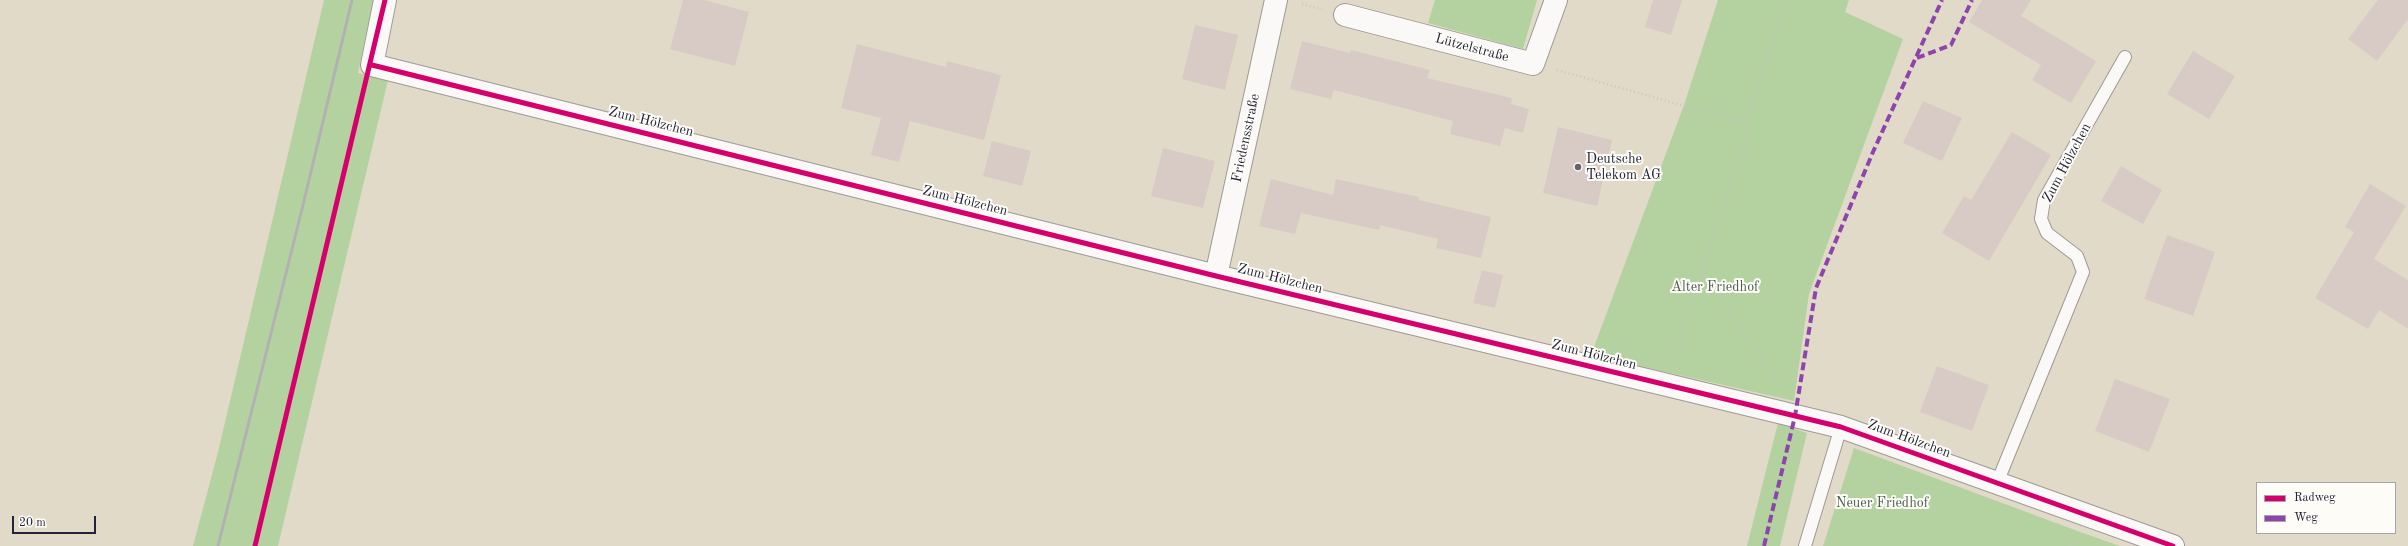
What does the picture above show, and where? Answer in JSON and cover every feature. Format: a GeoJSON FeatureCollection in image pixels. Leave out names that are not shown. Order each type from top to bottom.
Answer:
{"type":"FeatureCollection","features":[{"type":"Feature","properties":{"kind":"street","name":"Zum Hölzchen"},"geometry":{"type":"LineString","coordinates":[[385,0],[372,65],[1216,276],[1841,427],[1997,483],[2135,539],[2173,546]]}},
{"type":"Feature","properties":{"kind":"street"},"geometry":{"type":"LineString","coordinates":[[1533,64],[1556,0]]}},
{"type":"Feature","properties":{"kind":"street","name":"Friedensstraße"},"geometry":{"type":"LineString","coordinates":[[1216,276],[1285,1]]}},
{"type":"Feature","properties":{"kind":"street","name":"Lützelstraße"},"geometry":{"type":"LineString","coordinates":[[1345,15],[1533,64]]}},
{"type":"Feature","properties":{"kind":"lane","name":"Zum Hölzchen"},"geometry":{"type":"LineString","coordinates":[[1997,483],[2082,272],[2077,256],[2047,233],[2041,219],[2044,200],[2125,57]]}},
{"type":"Feature","properties":{"kind":"lane"},"geometry":{"type":"LineString","coordinates":[[1805,546],[1841,427]]}},
{"type":"Feature","properties":{"kind":"path"},"geometry":{"type":"LineString","coordinates":[[1676,358],[1702,271],[1747,145],[1745,122],[1785,0]]}},
{"type":"Feature","properties":{"kind":"path"},"geometry":{"type":"LineString","coordinates":[[1285,1],[1345,15]]}},
{"type":"Feature","properties":{"kind":"path"},"geometry":{"type":"LineString","coordinates":[[1533,64],[1745,122]]}},
{"type":"Feature","properties":{"kind":"path"},"geometry":{"type":"LineString","coordinates":[[1702,271],[1782,389],[1795,416]]}},
{"type":"Feature","properties":{"kind":"green space"},"geometry":{"type":"Polygon","coordinates":[[[324,0],[373,0],[358,73],[388,80],[278,546],[193,546],[218,452],[324,0]]]}},
{"type":"Feature","properties":{"kind":"green space"},"geometry":{"type":"Polygon","coordinates":[[[1435,0],[1537,0],[1523,49],[1428,23],[1435,0]]]}},
{"type":"Feature","properties":{"kind":"green space","name":"Alter Friedhof"},"geometry":{"type":"Polygon","coordinates":[[[1718,0],[1849,0],[1845,12],[1903,39],[1809,294],[1794,401],[1591,355],[1684,105],[1718,0]]]}},
{"type":"Feature","properties":{"kind":"green space"},"geometry":{"type":"Polygon","coordinates":[[[1778,423],[1807,433],[1780,546],[1747,546],[1778,423]]]}},
{"type":"Feature","properties":{"kind":"green space","name":"Neuer Friedhof"},"geometry":{"type":"Polygon","coordinates":[[[1854,448],[2083,533],[2120,546],[1823,546],[1854,448]]]}},
{"type":"Feature","properties":{"kind":"building"},"geometry":{"type":"Polygon","coordinates":[[[683,0],[704,0],[749,12],[735,66],[670,49],[683,0]]]}},
{"type":"Feature","properties":{"kind":"building"},"geometry":{"type":"Polygon","coordinates":[[[1653,0],[1682,0],[1671,35],[1645,27],[1653,0]]]}},
{"type":"Feature","properties":{"kind":"building"},"geometry":{"type":"Polygon","coordinates":[[[1982,0],[2031,0],[2021,16],[2096,61],[2071,103],[2032,80],[2041,65],[1969,22],[1982,0]]]}},
{"type":"Feature","properties":{"kind":"building"},"geometry":{"type":"Polygon","coordinates":[[[2378,0],[2408,0],[2408,19],[2377,61],[2348,39],[2378,0]]]}},
{"type":"Feature","properties":{"kind":"building"},"geometry":{"type":"Polygon","coordinates":[[[1195,25],[1238,35],[1225,90],[1182,79],[1195,25]]]}},
{"type":"Feature","properties":{"kind":"building"},"geometry":{"type":"Polygon","coordinates":[[[1302,41],[1350,53],[1351,50],[1430,70],[1427,78],[1512,98],[1511,104],[1529,109],[1523,133],[1505,128],[1500,146],[1450,134],[1453,121],[1334,90],[1331,99],[1290,89],[1302,41]]]}},
{"type":"Feature","properties":{"kind":"building"},"geometry":{"type":"Polygon","coordinates":[[[857,44],[946,67],[947,61],[1001,75],[984,140],[910,121],[899,162],[871,155],[881,118],[841,108],[857,44]]]}},
{"type":"Feature","properties":{"kind":"building"},"geometry":{"type":"Polygon","coordinates":[[[2193,51],[2235,76],[2209,119],[2167,94],[2193,51]]]}},
{"type":"Feature","properties":{"kind":"building"},"geometry":{"type":"Polygon","coordinates":[[[1923,101],[1962,118],[1942,161],[1903,143],[1923,101]]]}},
{"type":"Feature","properties":{"kind":"building","name":"Deutsche Telekom AG"},"geometry":{"type":"Polygon","coordinates":[[[1558,127],[1612,140],[1597,206],[1543,193],[1558,127]]]}},
{"type":"Feature","properties":{"kind":"building"},"geometry":{"type":"Polygon","coordinates":[[[2012,132],[2051,155],[1989,261],[1942,233],[1964,196],[1971,200],[2012,132]]]}},
{"type":"Feature","properties":{"kind":"building"},"geometry":{"type":"Polygon","coordinates":[[[992,141],[1031,151],[1022,186],[983,176],[992,141]]]}},
{"type":"Feature","properties":{"kind":"building"},"geometry":{"type":"Polygon","coordinates":[[[1163,148],[1215,161],[1203,208],[1151,196],[1163,148]]]}},
{"type":"Feature","properties":{"kind":"building"},"geometry":{"type":"Polygon","coordinates":[[[2121,166],[2162,190],[2143,224],[2101,201],[2121,166]]]}},
{"type":"Feature","properties":{"kind":"building"},"geometry":{"type":"Polygon","coordinates":[[[1271,179],[1333,195],[1336,179],[1419,197],[1419,200],[1491,217],[1481,258],[1436,248],[1438,239],[1380,225],[1379,230],[1301,213],[1295,234],[1259,226],[1271,179]]]}},
{"type":"Feature","properties":{"kind":"building"},"geometry":{"type":"Polygon","coordinates":[[[2370,184],[2406,206],[2374,259],[2408,280],[2408,329],[2379,310],[2368,329],[2315,298],[2354,232],[2345,227],[2370,184]]]}},
{"type":"Feature","properties":{"kind":"building"},"geometry":{"type":"Polygon","coordinates":[[[2167,235],[2215,252],[2193,316],[2144,299],[2167,235]]]}},
{"type":"Feature","properties":{"kind":"building"},"geometry":{"type":"Polygon","coordinates":[[[1482,270],[1503,275],[1495,308],[1473,303],[1482,270]]]}},
{"type":"Feature","properties":{"kind":"building"},"geometry":{"type":"Polygon","coordinates":[[[1937,366],[1989,385],[1972,431],[1920,412],[1937,366]]]}},
{"type":"Feature","properties":{"kind":"building"},"geometry":{"type":"Polygon","coordinates":[[[2115,379],[2170,399],[2149,452],[2095,431],[2115,379]]]}},
{"type":"Feature","properties":{"kind":"railway"},"geometry":{"type":"LineString","coordinates":[[218,546],[304,201],[352,0]]}},
{"type":"Feature","properties":{"kind":"marked path"},"geometry":{"type":"LineString","coordinates":[[1764,546],[1795,416],[1816,288],[1873,152],[1942,0]]}},
{"type":"Feature","properties":{"kind":"marked path"},"geometry":{"type":"LineString","coordinates":[[1917,58],[1951,45],[1972,0]]}},
{"type":"Feature","properties":{"kind":"cycle path"},"geometry":{"type":"LineString","coordinates":[[255,546],[385,0]]}},
{"type":"Feature","properties":{"kind":"cycle path"},"geometry":{"type":"LineString","coordinates":[[372,65],[1216,276],[1841,427],[2173,546]]}},
{"type":"Feature","properties":{"kind":"place","name":"Deutsche Telekom AG"},"geometry":{"type":"Point","coordinates":[1578,167]}}]}
